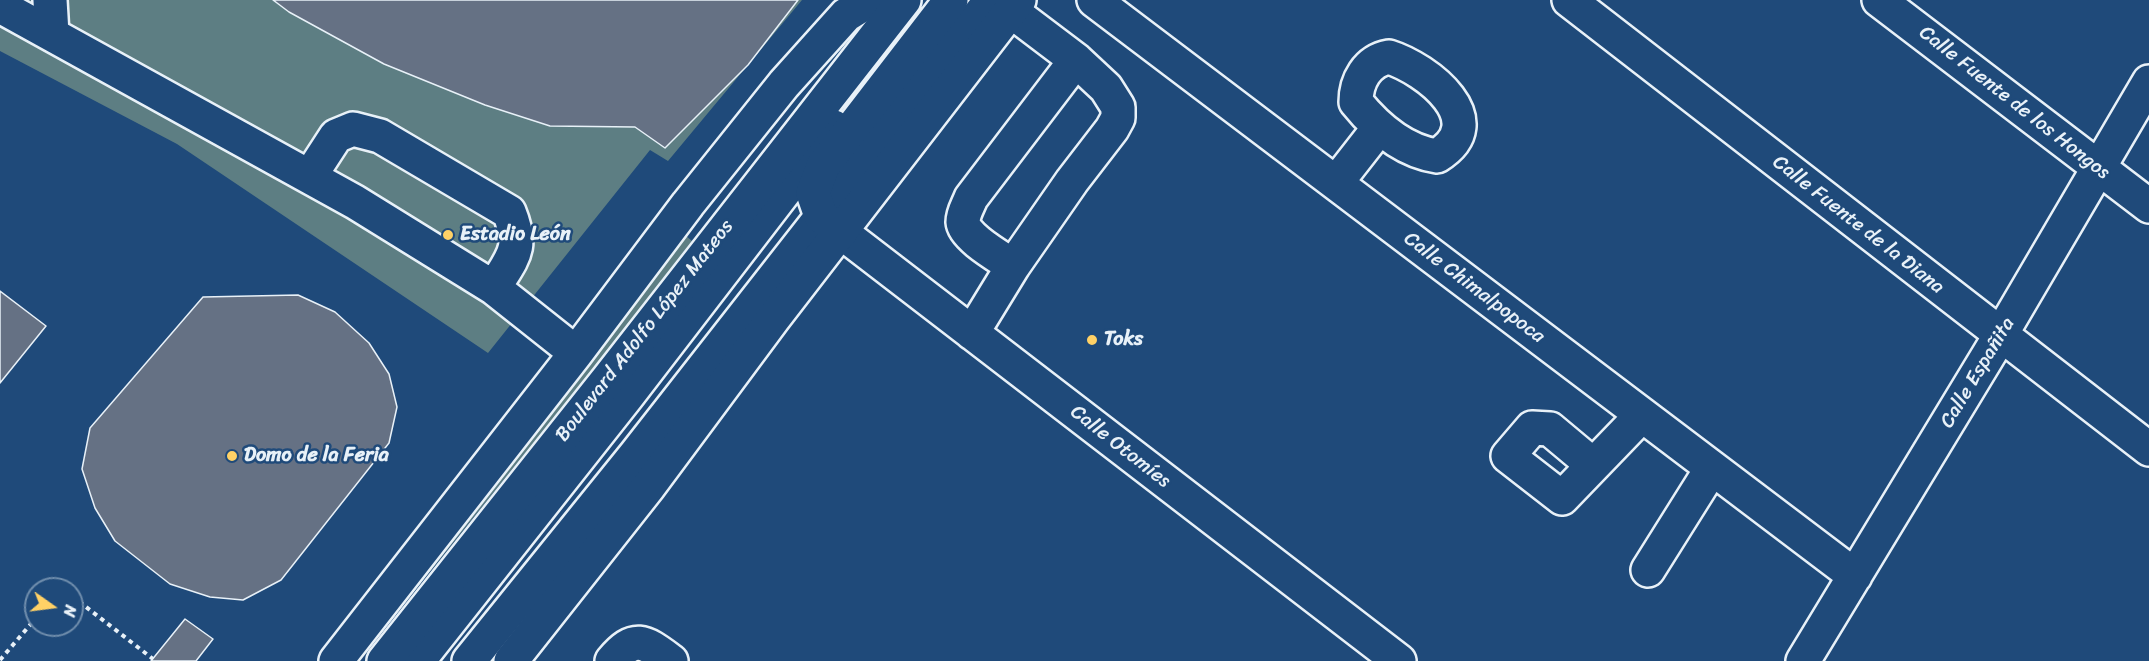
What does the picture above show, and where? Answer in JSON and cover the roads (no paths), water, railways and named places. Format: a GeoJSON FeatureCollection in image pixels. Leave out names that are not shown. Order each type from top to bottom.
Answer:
{"type":"FeatureCollection","features":[{"type":"Feature","properties":{"kind":"street"},"geometry":{"type":"LineString","coordinates":[[50,0],[52,34]]}},
{"type":"Feature","properties":{"kind":"street"},"geometry":{"type":"LineString","coordinates":[[336,661],[783,84],[846,15],[870,0]]}},
{"type":"Feature","properties":{"kind":"street","name":"Boulevard Adolfo López Mateos"},"geometry":{"type":"LineString","coordinates":[[384,661],[904,0]]}},
{"type":"Feature","properties":{"kind":"street"},"geometry":{"type":"LineString","coordinates":[[418,661],[628,395],[932,0]]}},
{"type":"Feature","properties":{"kind":"street"},"geometry":{"type":"LineString","coordinates":[[831,224],[813,193],[823,166],[951,0]]}},
{"type":"Feature","properties":{"kind":"street","name":"Calle Chimalpopoca"},"geometry":{"type":"LineString","coordinates":[[1094,0],[1855,576]]}},
{"type":"Feature","properties":{"kind":"street","name":"Calle Fuente de la Diana"},"geometry":{"type":"LineString","coordinates":[[1569,0],[2000,336],[2149,449]]}},
{"type":"Feature","properties":{"kind":"street","name":"Calle Fuente de los Hongos"},"geometry":{"type":"LineString","coordinates":[[1879,0],[2149,206]]}},
{"type":"Feature","properties":{"kind":"street"},"geometry":{"type":"LineString","coordinates":[[469,661],[636,454],[831,224],[1007,3],[1106,88],[1118,107],[1118,118],[1013,266],[972,333]]}},
{"type":"Feature","properties":{"kind":"street"},"geometry":{"type":"LineString","coordinates":[[0,6],[310,176],[494,288],[576,353]]}},
{"type":"Feature","properties":{"kind":"street"},"geometry":{"type":"LineString","coordinates":[[1013,266],[968,234],[963,224],[965,211],[971,198],[1076,60]]}},
{"type":"Feature","properties":{"kind":"street","name":"Calle Españita"},"geometry":{"type":"LineString","coordinates":[[1803,661],[2000,336],[2149,82]]}},
{"type":"Feature","properties":{"kind":"street"},"geometry":{"type":"LineString","coordinates":[[1336,183],[1379,128]]}},
{"type":"Feature","properties":{"kind":"street"},"geometry":{"type":"LineString","coordinates":[[310,176],[336,136],[353,129],[380,136],[509,213],[517,232],[515,253],[494,288]]}},
{"type":"Feature","properties":{"kind":"street"},"geometry":{"type":"LineString","coordinates":[[511,661],[649,486],[773,319],[831,224]]}},
{"type":"Feature","properties":{"kind":"street","name":"Calle Otomíes"},"geometry":{"type":"LineString","coordinates":[[831,224],[1399,661]]}},
{"type":"Feature","properties":{"kind":"street"},"geometry":{"type":"LineString","coordinates":[[1593,465],[1642,415]]}},
{"type":"Feature","properties":{"kind":"street"},"geometry":{"type":"LineString","coordinates":[[1648,570],[1712,468]]}},
{"type":"Feature","properties":{"kind":"street"},"geometry":{"type":"LineString","coordinates":[[612,661],[627,645],[636,642],[652,646],[671,661]]}},
{"type":"Feature","properties":{"kind":"place","name":"Estadio León"},"geometry":{"type":"Point","coordinates":[448,235]}},
{"type":"Feature","properties":{"kind":"place","name":"Toks"},"geometry":{"type":"Point","coordinates":[1092,340]}},
{"type":"Feature","properties":{"kind":"place","name":"Domo de la Feria"},"geometry":{"type":"Point","coordinates":[232,456]}}]}
